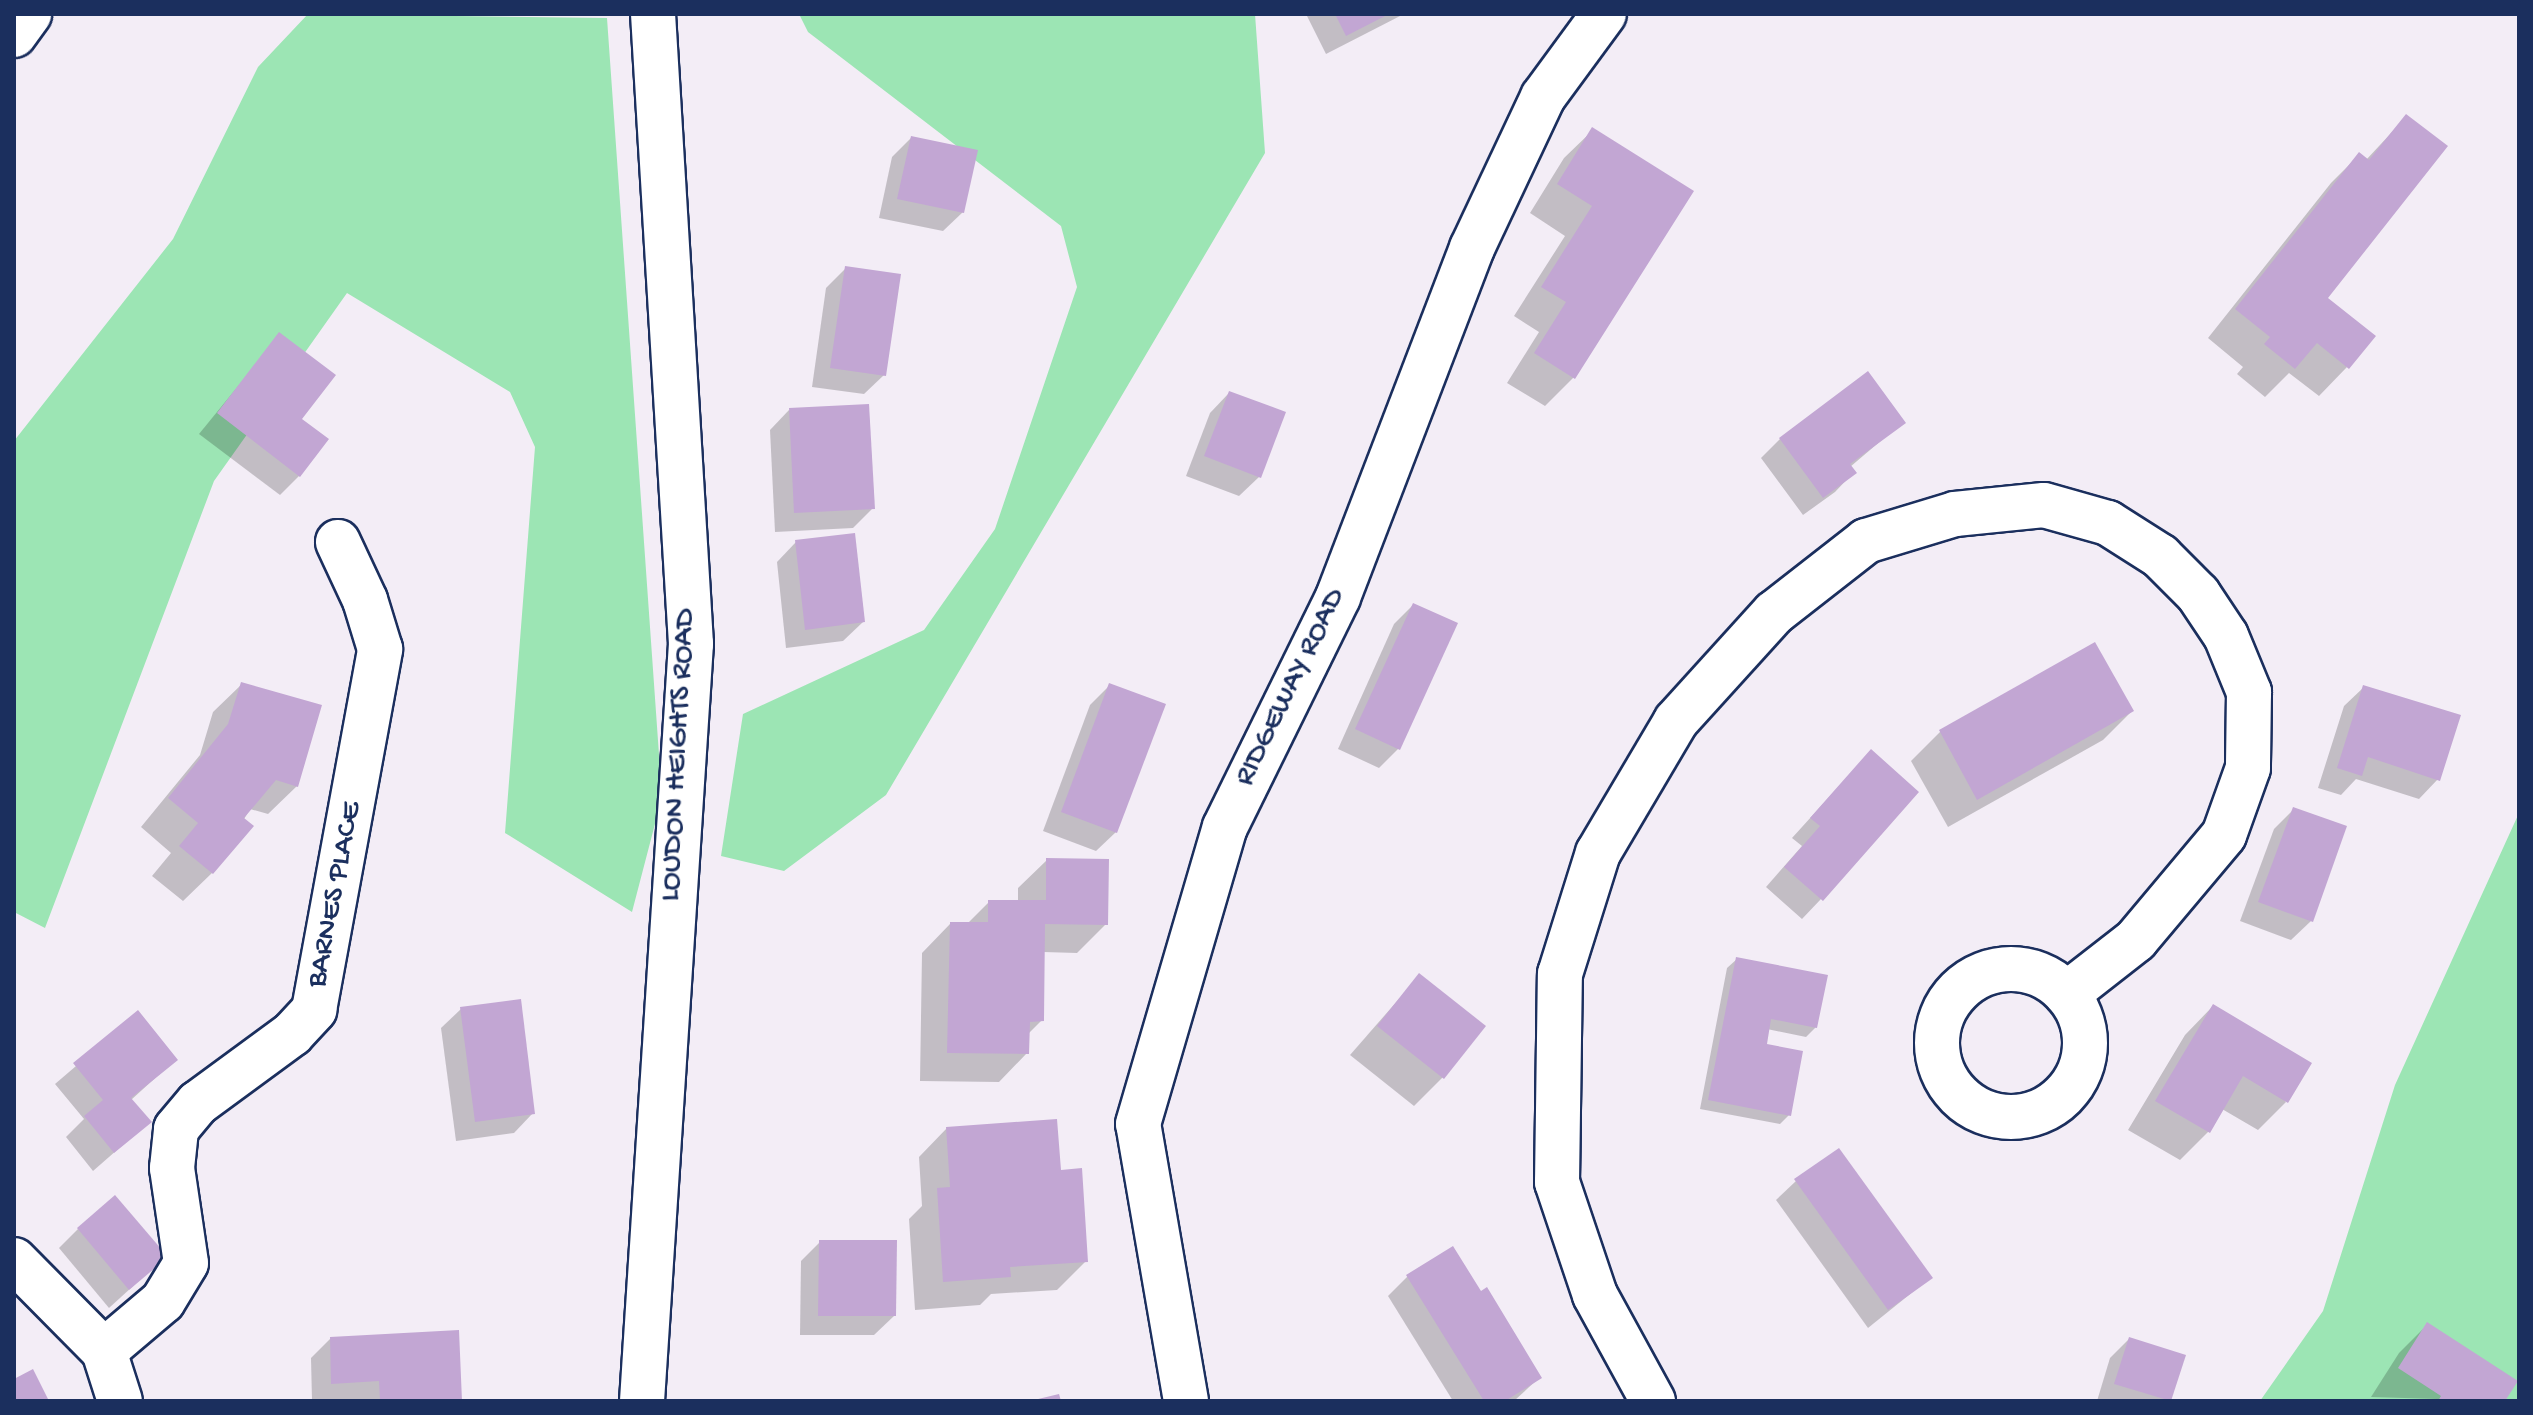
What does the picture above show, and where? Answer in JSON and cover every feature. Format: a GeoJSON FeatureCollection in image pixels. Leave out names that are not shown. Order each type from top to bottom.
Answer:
{"type":"FeatureCollection","features":[{"type":"Feature","properties":{"kind":"street"},"geometry":{"type":"LineString","coordinates":[[14,35],[29,14]]}},
{"type":"Feature","properties":{"kind":"street","name":"LOUDON HEIGHTS ROAD"},"geometry":{"type":"LineString","coordinates":[[642,1401],[691,644],[653,14]]}},
{"type":"Feature","properties":{"kind":"street","name":"RIDGEWAY ROAD"},"geometry":{"type":"LineString","coordinates":[[1186,1401],[1138,1124],[1225,827],[1338,597],[1485,220],[1543,97],[1604,14]]}},
{"type":"Feature","properties":{"kind":"street"},"geometry":{"type":"LineString","coordinates":[[1653,1401],[1595,1295],[1557,1182],[1560,974],[1598,853],[1676,721],[1774,613],[1866,541],[1955,514],[2044,505],[2108,523],[2160,556],[2198,594],[2226,636],[2249,692],[2248,768],[2224,835],[2136,940],[2067,994]]}},
{"type":"Feature","properties":{"kind":"street","name":"BARNES PLACE"},"geometry":{"type":"LineString","coordinates":[[104,1351],[163,1301],[186,1263],[172,1168],[176,1129],[198,1103],[292,1034],[314,1010],[380,649],[365,600],[338,542]]}},
{"type":"Feature","properties":{"kind":"street"},"geometry":{"type":"LineString","coordinates":[[14,1260],[104,1351],[120,1401]]}},
{"type":"Feature","properties":{"kind":"green space"},"geometry":{"type":"Polygon","coordinates":[[[308,14],[607,18],[662,797],[632,912],[505,833],[535,447],[510,392],[347,293],[214,481],[45,928],[14,912],[14,441],[173,239],[258,67],[308,14]]]}},
{"type":"Feature","properties":{"kind":"green space"},"geometry":{"type":"Polygon","coordinates":[[[799,14],[1255,14],[1265,153],[886,795],[784,871],[721,856],[743,714],[924,630],[995,529],[1077,287],[1061,226],[808,32],[799,14]]]}},
{"type":"Feature","properties":{"kind":"green space"},"geometry":{"type":"Polygon","coordinates":[[[2519,813],[2519,1401],[2260,1401],[2323,1311],[2395,1085],[2519,813]]]}},
{"type":"Feature","properties":{"kind":"building"},"geometry":{"type":"Polygon","coordinates":[[[1335,14],[1389,14],[1346,36],[1335,14]]]}},
{"type":"Feature","properties":{"kind":"building"},"geometry":{"type":"Polygon","coordinates":[[[2406,114],[2448,146],[2328,298],[2376,336],[2349,369],[2317,343],[2295,369],[2264,344],[2270,337],[2235,309],[2359,152],[2369,160],[2406,114]]]}},
{"type":"Feature","properties":{"kind":"building"},"geometry":{"type":"Polygon","coordinates":[[[1592,127],[1694,191],[1575,379],[1534,353],[1566,302],[1541,287],[1592,206],[1557,184],[1592,127]]]}},
{"type":"Feature","properties":{"kind":"building"},"geometry":{"type":"Polygon","coordinates":[[[911,136],[978,150],[964,213],[897,199],[911,136]]]}},
{"type":"Feature","properties":{"kind":"building"},"geometry":{"type":"Polygon","coordinates":[[[845,266],[901,274],[886,376],[830,368],[845,266]]]}},
{"type":"Feature","properties":{"kind":"building"},"geometry":{"type":"Polygon","coordinates":[[[279,332],[336,375],[302,419],[329,439],[300,477],[217,413],[279,332]]]}},
{"type":"Feature","properties":{"kind":"building"},"geometry":{"type":"Polygon","coordinates":[[[1868,371],[1906,423],[1850,464],[1857,473],[1823,498],[1779,438],[1868,371]]]}},
{"type":"Feature","properties":{"kind":"building"},"geometry":{"type":"Polygon","coordinates":[[[1229,391],[1286,412],[1261,478],[1204,456],[1229,391]]]}},
{"type":"Feature","properties":{"kind":"building"},"geometry":{"type":"Polygon","coordinates":[[[869,404],[875,509],[794,513],[789,408],[869,404]]]}},
{"type":"Feature","properties":{"kind":"building"},"geometry":{"type":"Polygon","coordinates":[[[855,533],[865,622],[805,630],[795,540],[855,533]]]}},
{"type":"Feature","properties":{"kind":"building"},"geometry":{"type":"Polygon","coordinates":[[[1413,603],[1458,623],[1400,750],[1355,729],[1413,603]]]}},
{"type":"Feature","properties":{"kind":"building"},"geometry":{"type":"Polygon","coordinates":[[[2095,642],[2134,711],[1977,800],[1939,730],[2095,642]]]}},
{"type":"Feature","properties":{"kind":"building"},"geometry":{"type":"Polygon","coordinates":[[[241,682],[322,705],[298,787],[276,780],[244,818],[254,826],[213,874],[179,846],[198,823],[168,798],[228,724],[241,682]]]}},
{"type":"Feature","properties":{"kind":"building"},"geometry":{"type":"Polygon","coordinates":[[[1109,683],[1166,704],[1117,833],[1061,812],[1109,683]]]}},
{"type":"Feature","properties":{"kind":"building"},"geometry":{"type":"Polygon","coordinates":[[[2363,685],[2461,715],[2440,781],[2368,757],[2362,776],[2337,768],[2363,685]]]}},
{"type":"Feature","properties":{"kind":"building"},"geometry":{"type":"Polygon","coordinates":[[[1871,749],[1919,792],[1823,901],[1784,867],[1820,826],[1810,818],[1871,749]]]}},
{"type":"Feature","properties":{"kind":"building"},"geometry":{"type":"Polygon","coordinates":[[[2293,807],[2347,826],[2313,922],[2258,902],[2293,807]]]}},
{"type":"Feature","properties":{"kind":"building"},"geometry":{"type":"Polygon","coordinates":[[[1046,858],[1109,859],[1108,925],[1045,924],[1044,1021],[1030,1022],[1029,1054],[947,1053],[950,922],[988,922],[988,900],[1046,900],[1046,858]]]}},
{"type":"Feature","properties":{"kind":"building"},"geometry":{"type":"Polygon","coordinates":[[[1736,957],[1828,975],[1817,1028],[1771,1019],[1767,1044],[1803,1051],[1791,1116],[1708,1100],[1736,957]]]}},
{"type":"Feature","properties":{"kind":"building"},"geometry":{"type":"Polygon","coordinates":[[[1419,973],[1486,1026],[1444,1079],[1377,1026],[1419,973]]]}},
{"type":"Feature","properties":{"kind":"building"},"geometry":{"type":"Polygon","coordinates":[[[521,999],[535,1114],[475,1122],[460,1007],[521,999]]]}},
{"type":"Feature","properties":{"kind":"building"},"geometry":{"type":"Polygon","coordinates":[[[2213,1004],[2312,1063],[2288,1103],[2243,1076],[2210,1133],[2155,1101],[2213,1004]]]}},
{"type":"Feature","properties":{"kind":"building"},"geometry":{"type":"Polygon","coordinates":[[[138,1010],[178,1060],[131,1098],[152,1122],[114,1153],[84,1116],[103,1100],[73,1063],[138,1010]]]}},
{"type":"Feature","properties":{"kind":"building"},"geometry":{"type":"Polygon","coordinates":[[[1057,1119],[1061,1170],[1082,1168],[1088,1262],[1010,1267],[1011,1277],[943,1282],[937,1188],[950,1187],[946,1127],[1057,1119]]]}},
{"type":"Feature","properties":{"kind":"building"},"geometry":{"type":"Polygon","coordinates":[[[1839,1148],[1933,1278],[1888,1310],[1794,1179],[1839,1148]]]}},
{"type":"Feature","properties":{"kind":"building"},"geometry":{"type":"Polygon","coordinates":[[[115,1195],[168,1257],[129,1290],[77,1228],[115,1195]]]}},
{"type":"Feature","properties":{"kind":"building"},"geometry":{"type":"Polygon","coordinates":[[[819,1240],[897,1240],[896,1316],[818,1316],[819,1240]]]}},
{"type":"Feature","properties":{"kind":"building"},"geometry":{"type":"Polygon","coordinates":[[[1453,1246],[1481,1291],[1487,1287],[1542,1378],[1505,1401],[1484,1401],[1406,1275],[1453,1246]]]}},
{"type":"Feature","properties":{"kind":"building"},"geometry":{"type":"Polygon","coordinates":[[[2427,1322],[2518,1381],[2505,1401],[2438,1401],[2441,1396],[2398,1368],[2427,1322]]]}},
{"type":"Feature","properties":{"kind":"building"},"geometry":{"type":"Polygon","coordinates":[[[459,1330],[462,1401],[380,1401],[379,1381],[331,1384],[330,1337],[459,1330]]]}},
{"type":"Feature","properties":{"kind":"building"},"geometry":{"type":"Polygon","coordinates":[[[2129,1337],[2186,1355],[2171,1401],[2114,1384],[2129,1337]]]}},
{"type":"Feature","properties":{"kind":"building"},"geometry":{"type":"Polygon","coordinates":[[[33,1369],[49,1401],[14,1401],[14,1379],[33,1369]]]}},
{"type":"Feature","properties":{"kind":"building"},"geometry":{"type":"Polygon","coordinates":[[[1059,1394],[1061,1401],[1034,1401],[1034,1400],[1059,1394]]]}}]}
